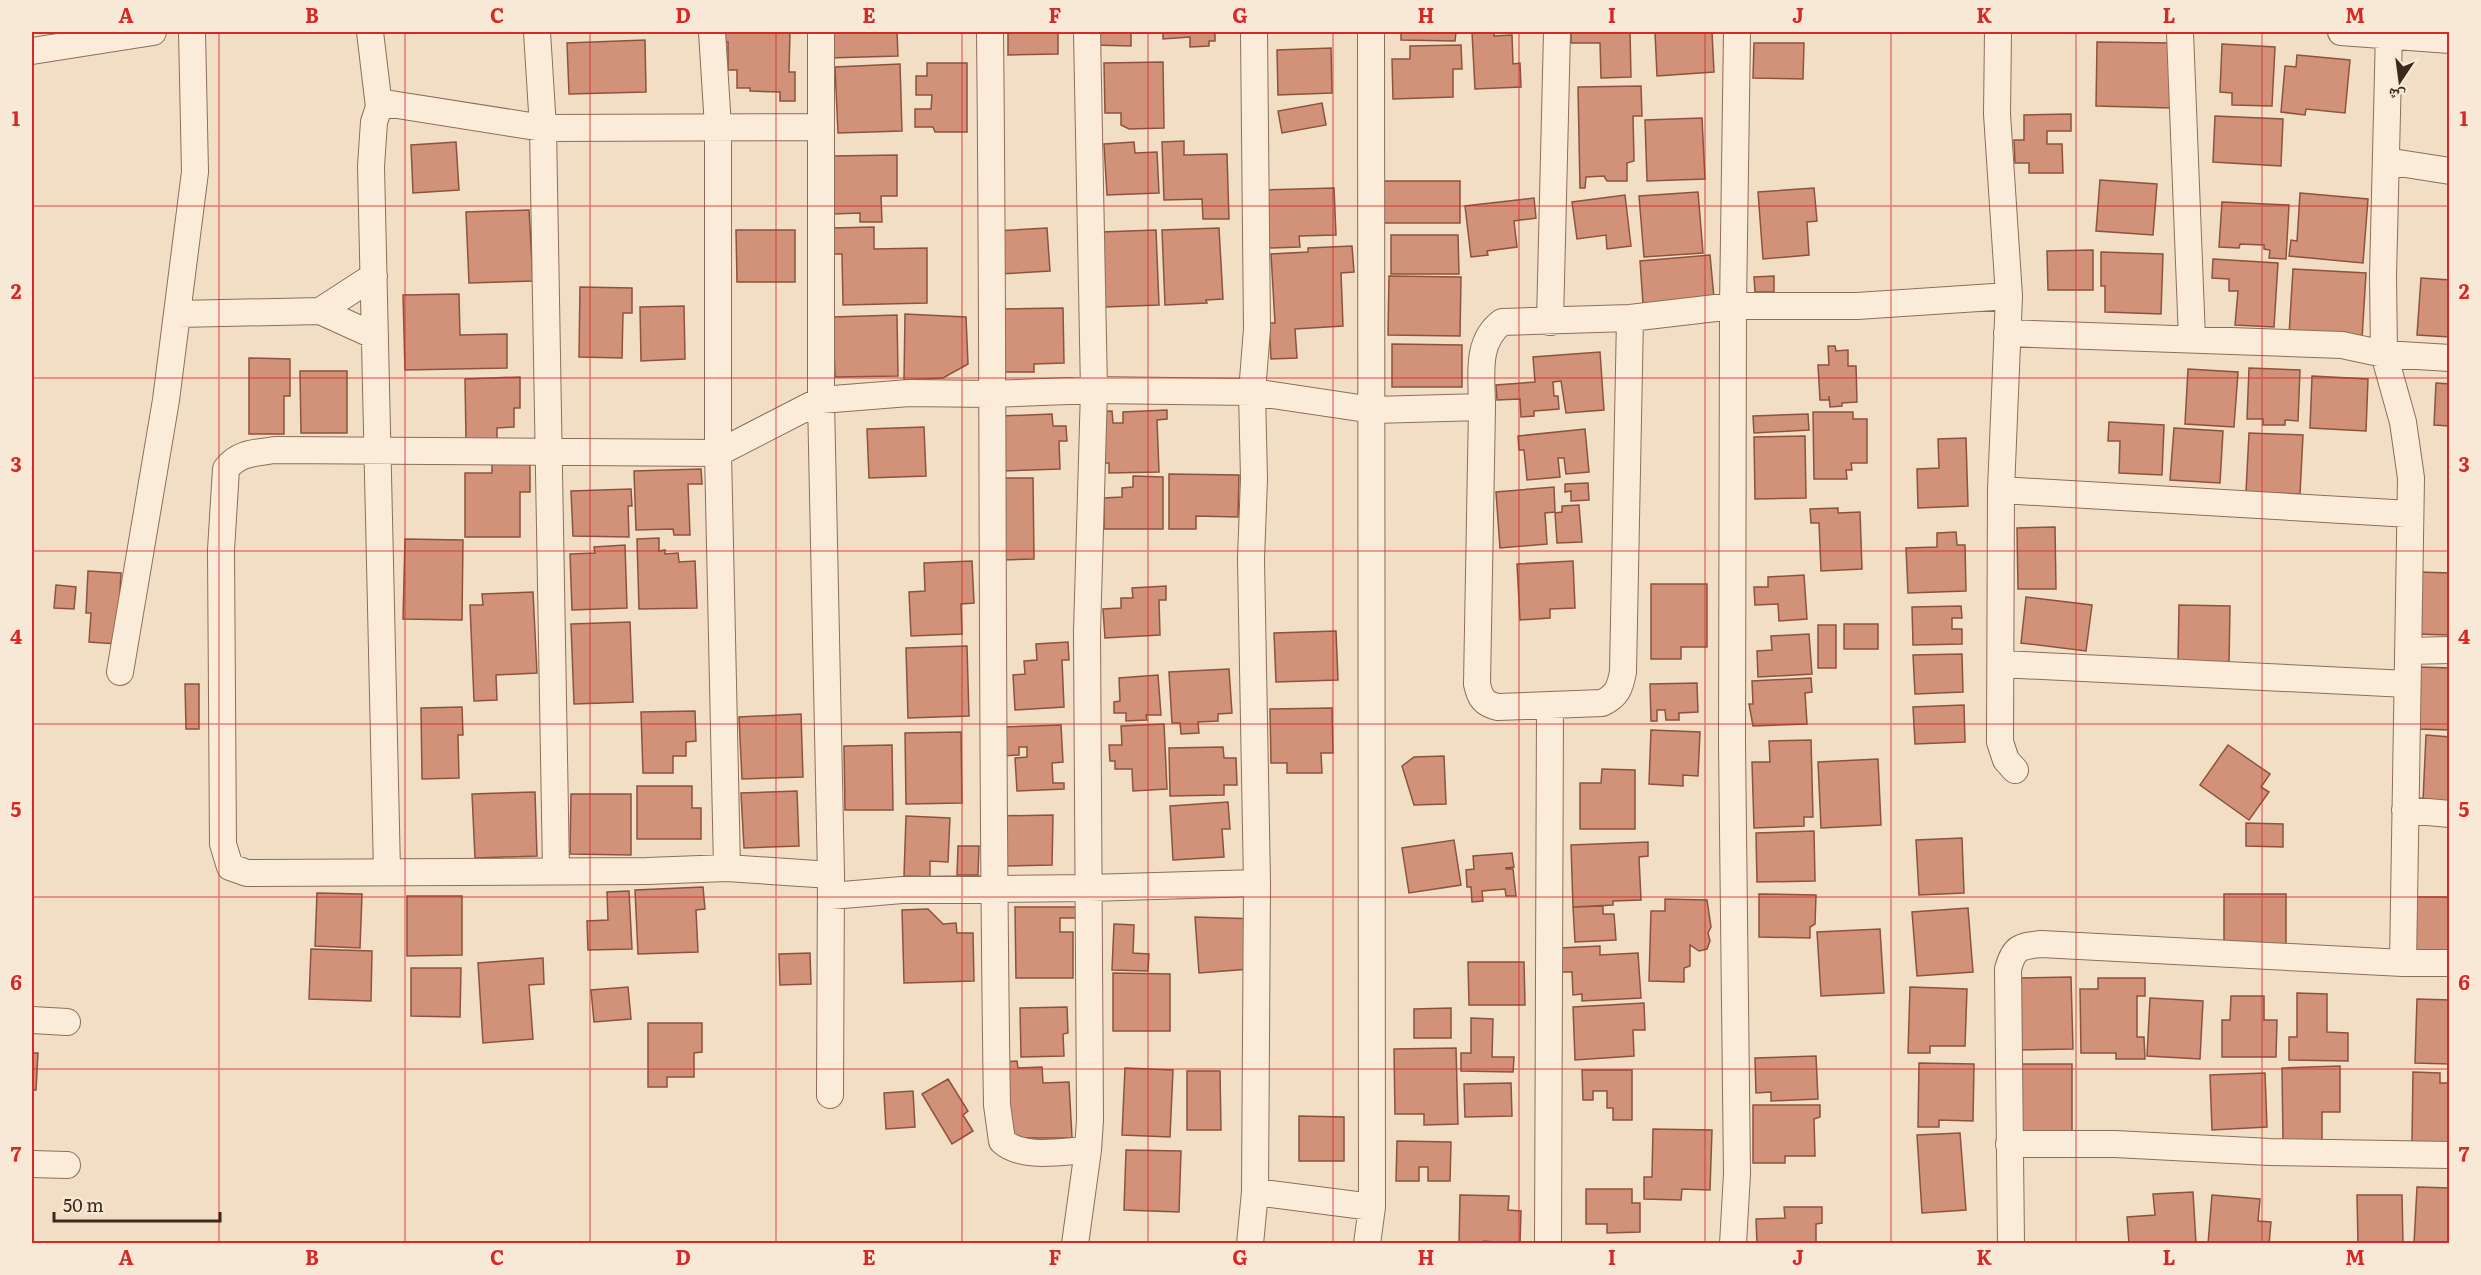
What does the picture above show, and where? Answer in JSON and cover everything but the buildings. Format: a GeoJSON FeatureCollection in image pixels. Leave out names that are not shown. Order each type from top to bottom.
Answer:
{"type":"FeatureCollection","features":[{"type":"Feature","properties":{"kind":"street"},"geometry":{"type":"LineString","coordinates":[[32,51],[153,32]]}},
{"type":"Feature","properties":{"kind":"street"},"geometry":{"type":"LineString","coordinates":[[120,672],[166,400],[195,172],[192,32]]}},
{"type":"Feature","properties":{"kind":"street"},"geometry":{"type":"LineString","coordinates":[[370,32],[379,107],[374,122],[371,166],[387,871]]}},
{"type":"Feature","properties":{"kind":"street"},"geometry":{"type":"LineString","coordinates":[[537,32],[543,128],[556,871]]}},
{"type":"Feature","properties":{"kind":"street"},"geometry":{"type":"LineString","coordinates":[[712,32],[718,127],[718,453],[728,868]]}},
{"type":"Feature","properties":{"kind":"street"},"geometry":{"type":"LineString","coordinates":[[821,32],[821,400],[831,886],[830,1095]]}},
{"type":"Feature","properties":{"kind":"street"},"geometry":{"type":"LineString","coordinates":[[990,32],[993,306],[991,394],[993,888],[997,1105],[1002,1141],[1012,1148],[1032,1152],[1089,1150]]}},
{"type":"Feature","properties":{"kind":"street"},"geometry":{"type":"LineString","coordinates":[[1075,1244],[1089,1150],[1087,632],[1094,390],[1087,32]]}},
{"type":"Feature","properties":{"kind":"street"},"geometry":{"type":"LineString","coordinates":[[1250,1244],[1255,1192],[1257,883],[1251,559],[1254,478],[1252,393],[1257,329],[1254,32]]}},
{"type":"Feature","properties":{"kind":"street"},"geometry":{"type":"LineString","coordinates":[[1367,1244],[1372,1207],[1371,32]]}},
{"type":"Feature","properties":{"kind":"street"},"geometry":{"type":"LineString","coordinates":[[1550,322],[1557,32]]}},
{"type":"Feature","properties":{"kind":"street"},"geometry":{"type":"LineString","coordinates":[[1732,1244],[1737,1174],[1732,744],[1733,306],[1737,32]]}},
{"type":"Feature","properties":{"kind":"street"},"geometry":{"type":"LineString","coordinates":[[1998,32],[1997,114],[2009,296],[2001,490],[2000,742],[2006,760],[2015,770]]}},
{"type":"Feature","properties":{"kind":"street"},"geometry":{"type":"LineString","coordinates":[[2180,32],[2192,339]]}},
{"type":"Feature","properties":{"kind":"street"},"geometry":{"type":"LineString","coordinates":[[2341,32],[2389,33],[2450,40]]}},
{"type":"Feature","properties":{"kind":"street"},"geometry":{"type":"LineString","coordinates":[[2389,33],[2383,276],[2384,354],[2403,422],[2411,477],[2403,963]]}},
{"type":"Feature","properties":{"kind":"street"},"geometry":{"type":"LineString","coordinates":[[379,107],[391,104],[543,128],[821,127]]}},
{"type":"Feature","properties":{"kind":"street"},"geometry":{"type":"LineString","coordinates":[[2386,161],[2450,171]]}},
{"type":"Feature","properties":{"kind":"street"},"geometry":{"type":"LineString","coordinates":[[320,311],[374,276]]}},
{"type":"Feature","properties":{"kind":"street"},"geometry":{"type":"LineString","coordinates":[[1630,318],[1623,672],[1620,688],[1613,698],[1602,703],[1550,707],[1489,705],[1479,695],[1477,684],[1482,353],[1485,342],[1493,329],[1502,322],[1630,318],[1733,306],[1857,306],[2009,296]]}},
{"type":"Feature","properties":{"kind":"street"},"geometry":{"type":"LineString","coordinates":[[178,314],[320,311],[375,336]]}},
{"type":"Feature","properties":{"kind":"street"},"geometry":{"type":"LineString","coordinates":[[2007,333],[2342,345],[2384,354],[2450,358]]}},
{"type":"Feature","properties":{"kind":"street"},"geometry":{"type":"LineString","coordinates":[[1257,883],[902,890],[831,886],[728,868],[647,871],[238,872],[230,867],[223,844],[221,550],[226,469],[233,459],[244,454],[275,450],[718,453],[821,400],[909,393],[991,394],[1094,390],[1252,393],[1373,410],[1482,407]]}},
{"type":"Feature","properties":{"kind":"street"},"geometry":{"type":"LineString","coordinates":[[2001,490],[2410,514]]}},
{"type":"Feature","properties":{"kind":"street"},"geometry":{"type":"LineString","coordinates":[[2408,651],[2450,650]]}},
{"type":"Feature","properties":{"kind":"street"},"geometry":{"type":"LineString","coordinates":[[2001,664],[2407,684]]}},
{"type":"Feature","properties":{"kind":"street"},"geometry":{"type":"LineString","coordinates":[[1548,1244],[1550,707]]}},
{"type":"Feature","properties":{"kind":"street"},"geometry":{"type":"LineString","coordinates":[[2406,810],[2450,814]]}},
{"type":"Feature","properties":{"kind":"street"},"geometry":{"type":"LineString","coordinates":[[2011,1244],[2008,969],[2011,955],[2017,949],[2041,944],[2403,963],[2450,963]]}},
{"type":"Feature","properties":{"kind":"street"},"geometry":{"type":"LineString","coordinates":[[32,1020],[67,1022]]}},
{"type":"Feature","properties":{"kind":"street"},"geometry":{"type":"LineString","coordinates":[[2009,1144],[2115,1144],[2270,1152],[2450,1155]]}},
{"type":"Feature","properties":{"kind":"street"},"geometry":{"type":"LineString","coordinates":[[32,1164],[67,1165]]}},
{"type":"Feature","properties":{"kind":"street"},"geometry":{"type":"LineString","coordinates":[[1255,1192],[1372,1207]]}}]}
